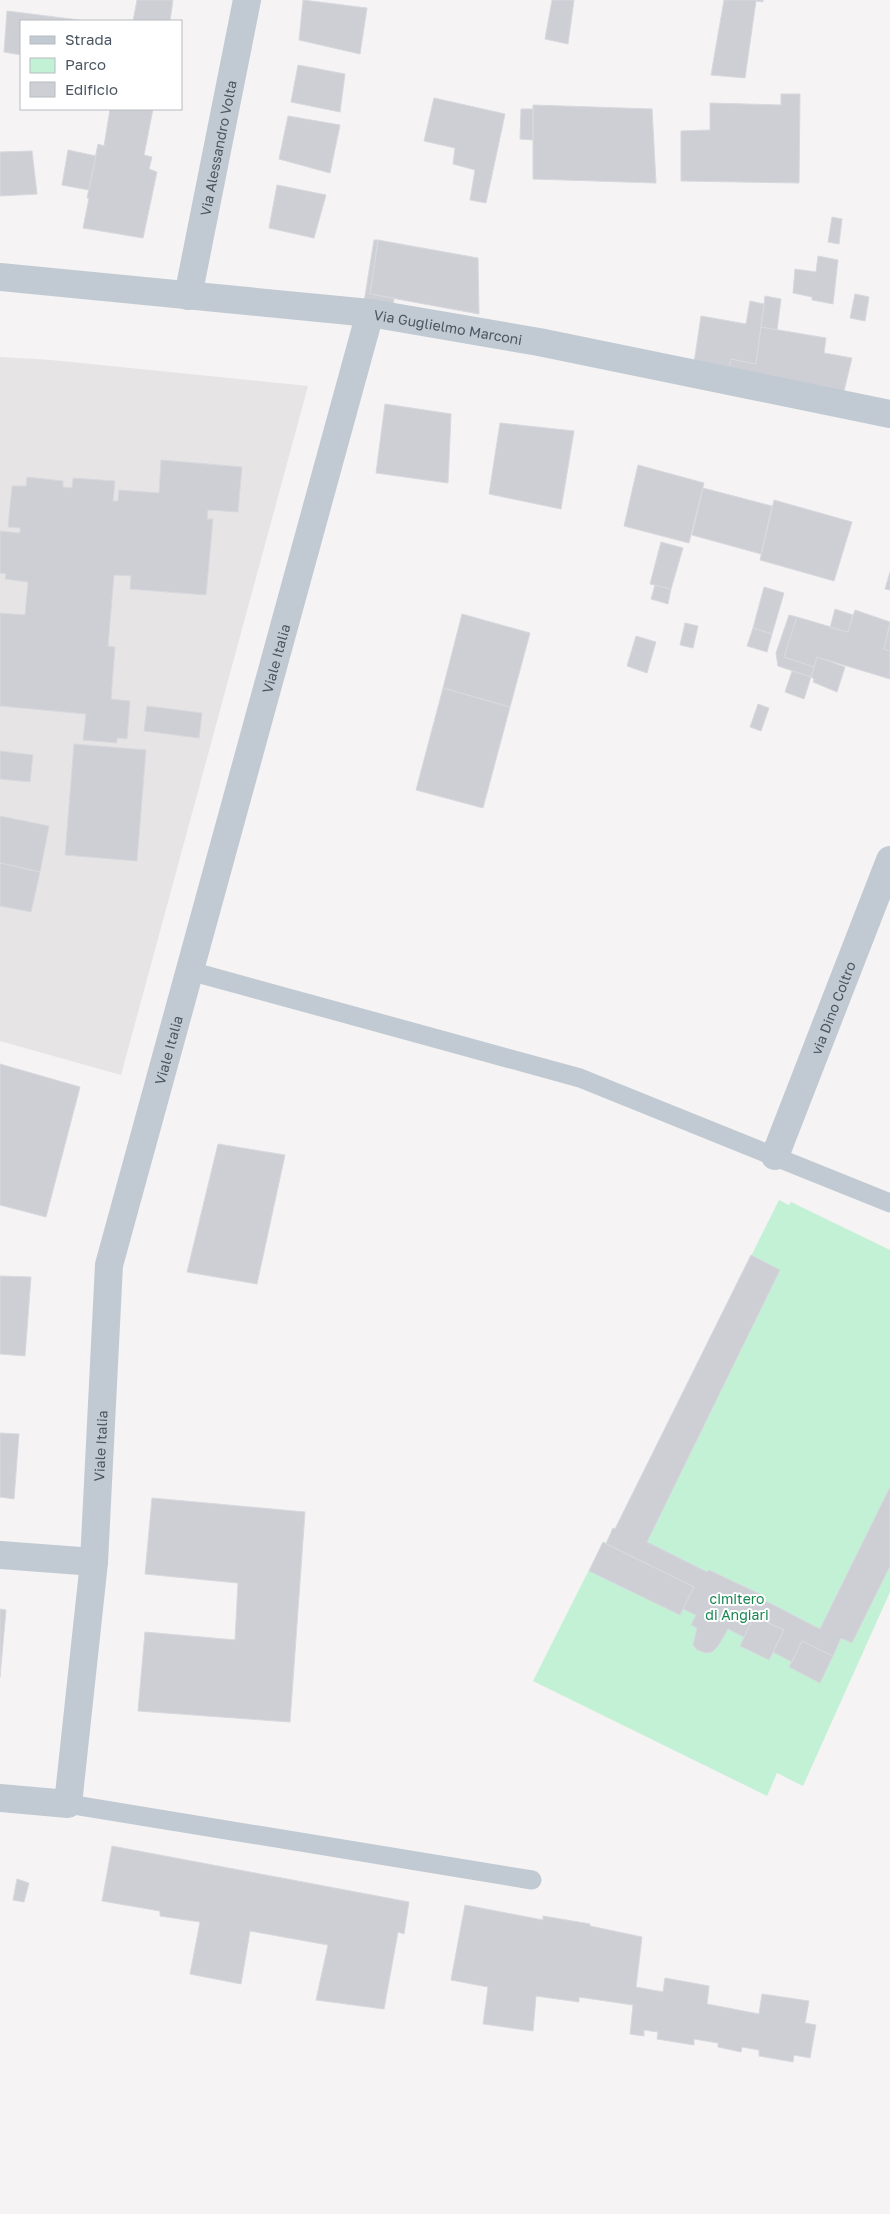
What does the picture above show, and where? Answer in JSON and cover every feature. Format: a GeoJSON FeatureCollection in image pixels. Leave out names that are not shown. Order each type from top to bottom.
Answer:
{"type":"FeatureCollection","features":[{"type":"Feature","properties":{"kind":"street","name":"Via Alessandro Volta"},"geometry":{"type":"LineString","coordinates":[[188,296],[247,0]]}},
{"type":"Feature","properties":{"kind":"street","name":"Via Guglielmo Marconi"},"geometry":{"type":"LineString","coordinates":[[0,277],[370,313],[539,342],[890,414]]}},
{"type":"Feature","properties":{"kind":"street","name":"Viale Italia"},"geometry":{"type":"LineString","coordinates":[[68,1804],[94,1562],[109,1265],[370,313]]}},
{"type":"Feature","properties":{"kind":"street","name":"via Dino Coltro"},"geometry":{"type":"LineString","coordinates":[[774,1156],[890,860]]}},
{"type":"Feature","properties":{"kind":"street"},"geometry":{"type":"LineString","coordinates":[[0,1555],[94,1562]]}},
{"type":"Feature","properties":{"kind":"street"},"geometry":{"type":"LineString","coordinates":[[0,1798],[68,1804]]}},
{"type":"Feature","properties":{"kind":"lane"},"geometry":{"type":"LineString","coordinates":[[190,972],[580,1078],[890,1203]]}},
{"type":"Feature","properties":{"kind":"lane"},"geometry":{"type":"LineString","coordinates":[[68,1804],[532,1880]]}},
{"type":"Feature","properties":{"kind":"shaded area"},"geometry":{"type":"Polygon","coordinates":[[[0,357],[51,360],[308,386],[121,1075],[0,1041],[0,357]]]}},
{"type":"Feature","properties":{"kind":"green space","name":"cimitero di Angiari"},"geometry":{"type":"Polygon","coordinates":[[[779,1200],[789,1205],[791,1202],[890,1250],[890,1592],[803,1786],[777,1773],[767,1796],[533,1681],[603,1542],[606,1543],[613,1528],[615,1529],[779,1200]]]}},
{"type":"Feature","properties":{"kind":"building"},"geometry":{"type":"Polygon","coordinates":[[[137,0],[173,0],[170,20],[133,20],[137,0]]]}},
{"type":"Feature","properties":{"kind":"building"},"geometry":{"type":"Polygon","coordinates":[[[303,0],[367,8],[360,54],[299,40],[303,0]]]}},
{"type":"Feature","properties":{"kind":"building"},"geometry":{"type":"Polygon","coordinates":[[[552,0],[574,0],[568,44],[545,39],[552,0]]]}},
{"type":"Feature","properties":{"kind":"building"},"geometry":{"type":"Polygon","coordinates":[[[724,0],[763,0],[763,2],[756,1],[745,78],[711,75],[724,0]]]}},
{"type":"Feature","properties":{"kind":"building"},"geometry":{"type":"Polygon","coordinates":[[[7,11],[79,20],[20,20],[20,55],[4,52],[7,11]]]}},
{"type":"Feature","properties":{"kind":"building"},"geometry":{"type":"Polygon","coordinates":[[[298,65],[345,74],[340,112],[291,102],[298,65]]]}},
{"type":"Feature","properties":{"kind":"building"},"geometry":{"type":"Polygon","coordinates":[[[781,94],[800,94],[799,183],[681,181],[681,131],[710,130],[710,103],[781,105],[781,94]]]}},
{"type":"Feature","properties":{"kind":"building"},"geometry":{"type":"Polygon","coordinates":[[[434,98],[505,114],[486,203],[470,200],[475,170],[453,164],[455,148],[424,141],[434,98]]]}},
{"type":"Feature","properties":{"kind":"building"},"geometry":{"type":"Polygon","coordinates":[[[533,105],[652,109],[656,183],[533,179],[533,105]]]}},
{"type":"Feature","properties":{"kind":"building"},"geometry":{"type":"Polygon","coordinates":[[[521,109],[533,109],[533,140],[520,139],[521,109]]]}},
{"type":"Feature","properties":{"kind":"building"},"geometry":{"type":"Polygon","coordinates":[[[110,110],[153,110],[144,155],[152,157],[149,169],[157,172],[143,238],[83,228],[98,144],[104,146],[110,110]]]}},
{"type":"Feature","properties":{"kind":"building"},"geometry":{"type":"Polygon","coordinates":[[[288,116],[340,125],[330,173],[279,159],[288,116]]]}},
{"type":"Feature","properties":{"kind":"building"},"geometry":{"type":"Polygon","coordinates":[[[68,150],[96,156],[89,190],[62,185],[68,150]]]}},
{"type":"Feature","properties":{"kind":"building"},"geometry":{"type":"Polygon","coordinates":[[[32,151],[37,194],[0,196],[0,152],[32,151]]]}},
{"type":"Feature","properties":{"kind":"building"},"geometry":{"type":"Polygon","coordinates":[[[277,185],[326,195],[314,238],[269,228],[277,185]]]}},
{"type":"Feature","properties":{"kind":"building"},"geometry":{"type":"Polygon","coordinates":[[[832,217],[842,219],[839,244],[828,242],[832,217]]]}},
{"type":"Feature","properties":{"kind":"building"},"geometry":{"type":"Polygon","coordinates":[[[374,240],[378,240],[370,294],[394,298],[393,308],[364,302],[374,240]]]}},
{"type":"Feature","properties":{"kind":"building"},"geometry":{"type":"Polygon","coordinates":[[[378,240],[478,258],[479,314],[370,294],[378,240]]]}},
{"type":"Feature","properties":{"kind":"building"},"geometry":{"type":"Polygon","coordinates":[[[818,256],[838,260],[833,304],[812,300],[812,297],[793,293],[795,269],[816,272],[818,256]]]}},
{"type":"Feature","properties":{"kind":"building"},"geometry":{"type":"Polygon","coordinates":[[[855,294],[869,297],[865,321],[850,318],[855,294]]]}},
{"type":"Feature","properties":{"kind":"building"},"geometry":{"type":"Polygon","coordinates":[[[765,296],[781,299],[777,330],[761,327],[765,296]]]}},
{"type":"Feature","properties":{"kind":"building"},"geometry":{"type":"Polygon","coordinates":[[[750,301],[764,304],[756,364],[731,359],[728,371],[694,363],[701,316],[746,324],[750,301]]]}},
{"type":"Feature","properties":{"kind":"building"},"geometry":{"type":"Polygon","coordinates":[[[761,327],[826,338],[824,353],[852,358],[843,395],[728,371],[731,359],[756,364],[761,327]]]}},
{"type":"Feature","properties":{"kind":"building"},"geometry":{"type":"Polygon","coordinates":[[[385,404],[451,414],[448,483],[376,473],[385,404]]]}},
{"type":"Feature","properties":{"kind":"building"},"geometry":{"type":"Polygon","coordinates":[[[500,423],[574,431],[561,509],[489,494],[500,423]]]}},
{"type":"Feature","properties":{"kind":"building"},"geometry":{"type":"Polygon","coordinates":[[[161,460],[242,467],[238,512],[208,510],[207,519],[213,519],[206,595],[130,589],[131,576],[114,575],[108,646],[115,647],[111,699],[130,701],[127,739],[117,738],[117,743],[83,740],[86,714],[0,706],[0,613],[25,615],[28,582],[5,579],[6,574],[0,573],[0,531],[20,533],[20,528],[8,527],[12,486],[26,486],[27,477],[63,481],[63,487],[72,488],[73,478],[115,481],[113,501],[118,501],[119,490],[159,493],[161,460]]]}},
{"type":"Feature","properties":{"kind":"building"},"geometry":{"type":"Polygon","coordinates":[[[638,465],[704,483],[689,543],[624,526],[638,465]]]}},
{"type":"Feature","properties":{"kind":"building"},"geometry":{"type":"Polygon","coordinates":[[[703,488],[772,506],[761,554],[692,535],[703,488]]]}},
{"type":"Feature","properties":{"kind":"building"},"geometry":{"type":"Polygon","coordinates":[[[774,500],[852,522],[834,581],[760,560],[774,500]]]}},
{"type":"Feature","properties":{"kind":"building"},"geometry":{"type":"Polygon","coordinates":[[[661,542],[683,548],[671,589],[650,584],[661,542]]]}},
{"type":"Feature","properties":{"kind":"building"},"geometry":{"type":"Polygon","coordinates":[[[890,572],[890,590],[885,589],[890,572]]]}},
{"type":"Feature","properties":{"kind":"building"},"geometry":{"type":"Polygon","coordinates":[[[655,585],[671,589],[668,604],[651,599],[655,585]]]}},
{"type":"Feature","properties":{"kind":"building"},"geometry":{"type":"Polygon","coordinates":[[[764,587],[784,593],[772,634],[753,628],[764,587]]]}},
{"type":"Feature","properties":{"kind":"building"},"geometry":{"type":"Polygon","coordinates":[[[835,609],[853,615],[848,632],[830,628],[835,609]]]}},
{"type":"Feature","properties":{"kind":"building"},"geometry":{"type":"Polygon","coordinates":[[[855,610],[890,622],[884,649],[890,651],[890,679],[817,657],[814,667],[784,657],[797,617],[848,632],[855,610]]]}},
{"type":"Feature","properties":{"kind":"building"},"geometry":{"type":"Polygon","coordinates":[[[462,614],[530,633],[510,707],[443,688],[462,614]]]}},
{"type":"Feature","properties":{"kind":"building"},"geometry":{"type":"Polygon","coordinates":[[[789,615],[797,617],[784,657],[814,667],[811,677],[778,666],[776,653],[789,615]]]}},
{"type":"Feature","properties":{"kind":"building"},"geometry":{"type":"Polygon","coordinates":[[[685,623],[698,626],[693,648],[680,645],[685,623]]]}},
{"type":"Feature","properties":{"kind":"building"},"geometry":{"type":"Polygon","coordinates":[[[890,624],[890,651],[884,649],[890,624]]]}},
{"type":"Feature","properties":{"kind":"building"},"geometry":{"type":"Polygon","coordinates":[[[753,628],[772,634],[767,652],[747,646],[753,628]]]}},
{"type":"Feature","properties":{"kind":"building"},"geometry":{"type":"Polygon","coordinates":[[[636,636],[656,642],[647,673],[627,666],[636,636]]]}},
{"type":"Feature","properties":{"kind":"building"},"geometry":{"type":"Polygon","coordinates":[[[817,657],[845,667],[837,692],[813,682],[814,679],[811,677],[817,657]]]}},
{"type":"Feature","properties":{"kind":"building"},"geometry":{"type":"Polygon","coordinates":[[[792,671],[811,677],[804,699],[785,692],[792,671]]]}},
{"type":"Feature","properties":{"kind":"building"},"geometry":{"type":"Polygon","coordinates":[[[443,688],[510,707],[483,808],[416,790],[443,688]]]}},
{"type":"Feature","properties":{"kind":"building"},"geometry":{"type":"Polygon","coordinates":[[[758,704],[769,708],[761,731],[750,727],[758,704]]]}},
{"type":"Feature","properties":{"kind":"building"},"geometry":{"type":"Polygon","coordinates":[[[147,706],[202,713],[199,738],[144,731],[147,706]]]}},
{"type":"Feature","properties":{"kind":"building"},"geometry":{"type":"Polygon","coordinates":[[[74,744],[146,750],[137,861],[65,855],[74,744]]]}},
{"type":"Feature","properties":{"kind":"building"},"geometry":{"type":"Polygon","coordinates":[[[0,751],[33,755],[30,782],[0,779],[0,751]]]}},
{"type":"Feature","properties":{"kind":"building"},"geometry":{"type":"Polygon","coordinates":[[[0,816],[49,826],[40,872],[0,863],[0,816]]]}},
{"type":"Feature","properties":{"kind":"building"},"geometry":{"type":"Polygon","coordinates":[[[0,863],[40,872],[31,912],[0,906],[0,863]]]}},
{"type":"Feature","properties":{"kind":"building"},"geometry":{"type":"Polygon","coordinates":[[[0,1064],[80,1087],[46,1217],[0,1205],[0,1064]]]}},
{"type":"Feature","properties":{"kind":"building"},"geometry":{"type":"Polygon","coordinates":[[[218,1144],[285,1155],[257,1284],[187,1272],[218,1144]]]}},
{"type":"Feature","properties":{"kind":"building"},"geometry":{"type":"Polygon","coordinates":[[[751,1255],[780,1270],[647,1542],[707,1572],[709,1570],[764,1596],[762,1599],[820,1629],[890,1487],[890,1566],[852,1643],[841,1638],[833,1656],[802,1641],[792,1662],[773,1652],[784,1630],[754,1616],[744,1637],[728,1629],[712,1652],[706,1653],[697,1650],[693,1645],[697,1628],[691,1625],[696,1615],[683,1609],[694,1587],[606,1544],[751,1255]]]}},
{"type":"Feature","properties":{"kind":"building"},"geometry":{"type":"Polygon","coordinates":[[[0,1276],[31,1277],[25,1356],[0,1354],[0,1276]]]}},
{"type":"Feature","properties":{"kind":"building"},"geometry":{"type":"Polygon","coordinates":[[[0,1433],[19,1434],[14,1499],[0,1497],[0,1433]]]}},
{"type":"Feature","properties":{"kind":"building"},"geometry":{"type":"Polygon","coordinates":[[[152,1498],[305,1512],[290,1722],[138,1711],[145,1632],[235,1640],[238,1583],[145,1574],[152,1498]]]}},
{"type":"Feature","properties":{"kind":"building"},"geometry":{"type":"Polygon","coordinates":[[[603,1542],[694,1587],[680,1615],[589,1571],[603,1542]]]}},
{"type":"Feature","properties":{"kind":"building"},"geometry":{"type":"Polygon","coordinates":[[[0,1609],[6,1610],[0,1677],[0,1609]]]}},
{"type":"Feature","properties":{"kind":"building"},"geometry":{"type":"Polygon","coordinates":[[[754,1616],[784,1630],[769,1660],[740,1646],[754,1616]]]}},
{"type":"Feature","properties":{"kind":"building"},"geometry":{"type":"Polygon","coordinates":[[[802,1641],[833,1656],[820,1683],[789,1667],[802,1641]]]}},
{"type":"Feature","properties":{"kind":"building"},"geometry":{"type":"Polygon","coordinates":[[[112,1846],[409,1902],[404,1934],[398,1932],[384,2009],[316,2000],[328,1945],[250,1931],[241,1984],[190,1974],[200,1922],[160,1916],[160,1911],[102,1901],[112,1846]]]}},
{"type":"Feature","properties":{"kind":"building"},"geometry":{"type":"Polygon","coordinates":[[[17,1879],[29,1883],[24,1902],[13,1900],[17,1879]]]}},
{"type":"Feature","properties":{"kind":"building"},"geometry":{"type":"Polygon","coordinates":[[[465,1905],[543,1920],[543,1916],[590,1924],[590,1926],[642,1937],[636,1987],[663,1992],[665,1978],[709,1986],[707,2004],[759,2014],[762,1994],[809,2001],[805,2023],[816,2025],[810,2058],[794,2055],[793,2062],[759,2056],[759,2050],[742,2047],[741,2052],[718,2047],[718,2043],[694,2039],[694,2045],[657,2039],[658,2032],[644,2030],[644,2036],[630,2034],[633,2005],[579,1997],[579,2002],[536,1996],[533,2031],[483,2024],[488,1987],[451,1980],[465,1905]]]}}]}
